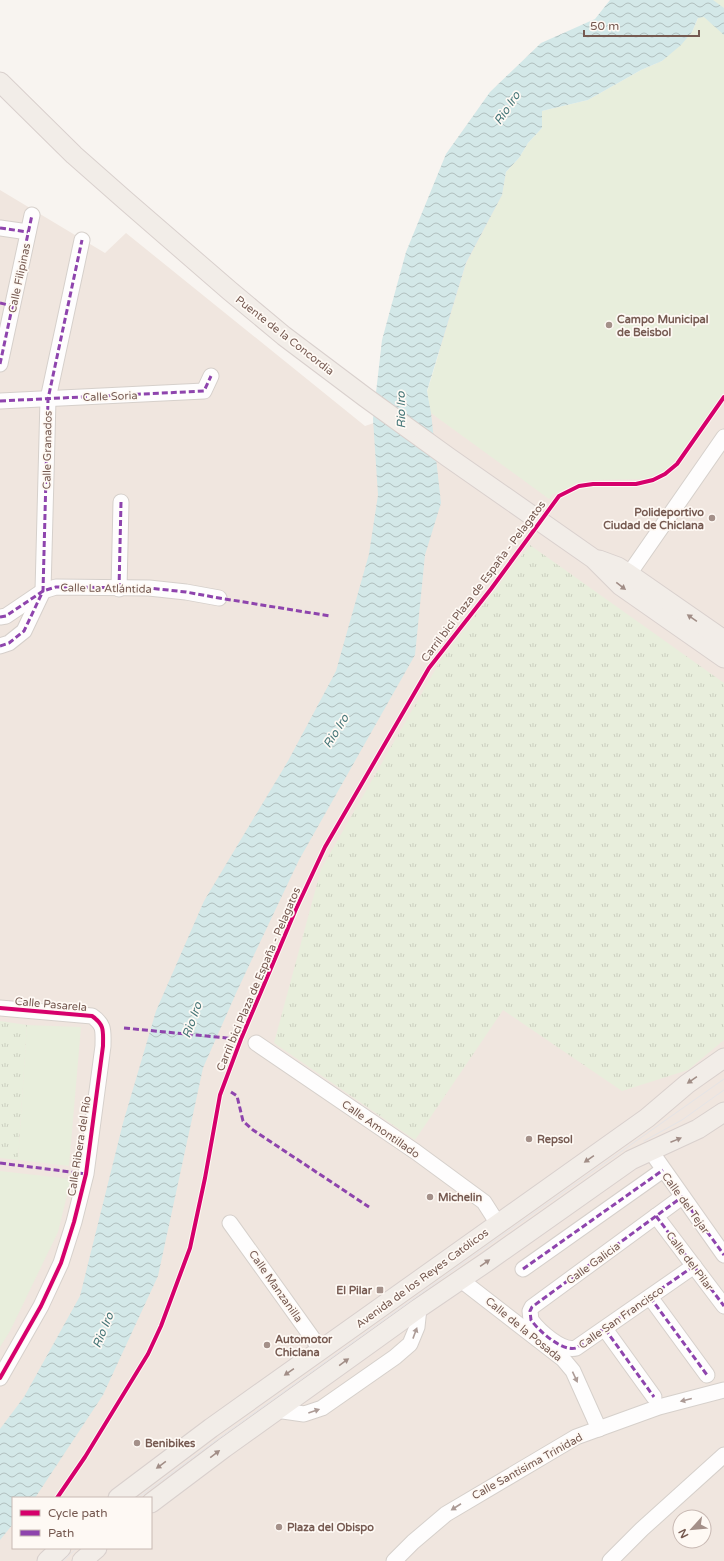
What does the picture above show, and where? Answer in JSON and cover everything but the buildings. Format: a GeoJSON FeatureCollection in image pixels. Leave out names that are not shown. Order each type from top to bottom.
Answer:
{"type":"FeatureCollection","features":[{"type":"Feature","properties":{"kind":"main road","name":"Puente de la Concordia"},"geometry":{"type":"LineString","coordinates":[[0,82],[74,155],[284,336],[365,397],[501,495],[594,559]]}},
{"type":"Feature","properties":{"kind":"main road"},"geometry":{"type":"LineString","coordinates":[[594,559],[618,567],[630,574],[724,640]]}},
{"type":"Feature","properties":{"kind":"main road"},"geometry":{"type":"LineString","coordinates":[[594,559],[621,586],[724,658]]}},
{"type":"Feature","properties":{"kind":"main road","name":"Avenida de los Reyes Católicos"},"geometry":{"type":"LineString","coordinates":[[119,1497],[211,1428],[647,1118],[686,1084],[724,1058]]}},
{"type":"Feature","properties":{"kind":"main road","name":"Avenida de los Reyes Católicos"},"geometry":{"type":"LineString","coordinates":[[152,1502],[276,1410],[418,1308],[461,1280],[631,1160],[650,1150],[698,1130],[724,1112]]}},
{"type":"Feature","properties":{"kind":"main road"},"geometry":{"type":"LineString","coordinates":[[47,1561],[60,1549]]}},
{"type":"Feature","properties":{"kind":"main road"},"geometry":{"type":"LineString","coordinates":[[82,1561],[96,1549]]}},
{"type":"Feature","properties":{"kind":"street","name":"Calle Filipinas"},"geometry":{"type":"LineString","coordinates":[[0,364],[6,304],[32,215]]}},
{"type":"Feature","properties":{"kind":"street"},"geometry":{"type":"LineString","coordinates":[[0,228],[28,232]]}},
{"type":"Feature","properties":{"kind":"street","name":"Calle Granados"},"geometry":{"type":"LineString","coordinates":[[0,646],[9,643],[24,631],[44,591],[48,399],[82,240]]}},
{"type":"Feature","properties":{"kind":"street","name":"Calle Soria"},"geometry":{"type":"LineString","coordinates":[[0,401],[204,391],[211,376]]}},
{"type":"Feature","properties":{"kind":"street"},"geometry":{"type":"LineString","coordinates":[[630,574],[724,436]]}},
{"type":"Feature","properties":{"kind":"street"},"geometry":{"type":"LineString","coordinates":[[119,589],[121,502]]}},
{"type":"Feature","properties":{"kind":"street","name":"Calle La Atlántida"},"geometry":{"type":"LineString","coordinates":[[0,617],[6,616],[44,591],[56,586],[119,589],[149,588],[186,592],[219,598]]}},
{"type":"Feature","properties":{"kind":"street","name":"Calle Pasarela"},"geometry":{"type":"LineString","coordinates":[[0,1008],[92,1016],[100,1021]]}},
{"type":"Feature","properties":{"kind":"street","name":"Calle Ribera del Río"},"geometry":{"type":"LineString","coordinates":[[0,1378],[42,1306],[61,1263],[74,1222],[86,1174],[103,1046],[103,1030],[100,1021]]}},
{"type":"Feature","properties":{"kind":"street","name":"Calle Amontillado"},"geometry":{"type":"LineString","coordinates":[[256,1043],[416,1152],[484,1202],[498,1224]]}},
{"type":"Feature","properties":{"kind":"street","name":"Calle del Tejar"},"geometry":{"type":"LineString","coordinates":[[650,1150],[724,1255]]}},
{"type":"Feature","properties":{"kind":"street"},"geometry":{"type":"LineString","coordinates":[[523,1269],[663,1170]]}},
{"type":"Feature","properties":{"kind":"street","name":"Calle Galicia"},"geometry":{"type":"LineString","coordinates":[[546,1335],[531,1320],[530,1316],[532,1307],[682,1197]]}},
{"type":"Feature","properties":{"kind":"street","name":"Calle del Pilar"},"geometry":{"type":"LineString","coordinates":[[656,1216],[724,1306]]}},
{"type":"Feature","properties":{"kind":"street","name":"Calle Manzanilla"},"geometry":{"type":"LineString","coordinates":[[230,1223],[321,1350]]}},
{"type":"Feature","properties":{"kind":"street","name":"Calle San Francisco"},"geometry":{"type":"LineString","coordinates":[[546,1335],[564,1348],[572,1349],[580,1346],[694,1266]]}},
{"type":"Feature","properties":{"kind":"street","name":"Calle de la Posada"},"geometry":{"type":"LineString","coordinates":[[461,1280],[563,1359],[573,1371],[599,1429]]}},
{"type":"Feature","properties":{"kind":"street"},"geometry":{"type":"LineString","coordinates":[[650,1297],[707,1375]]}},
{"type":"Feature","properties":{"kind":"street"},"geometry":{"type":"LineString","coordinates":[[276,1410],[304,1414],[322,1408],[395,1356],[410,1344],[417,1327],[418,1308]]}},
{"type":"Feature","properties":{"kind":"street"},"geometry":{"type":"LineString","coordinates":[[604,1329],[654,1397]]}},
{"type":"Feature","properties":{"kind":"street","name":"Calle Santísima Trinidad"},"geometry":{"type":"LineString","coordinates":[[394,1561],[446,1514],[576,1437],[659,1407],[724,1390]]}},
{"type":"Feature","properties":{"kind":"street"},"geometry":{"type":"LineString","coordinates":[[610,1561],[642,1529],[724,1455]]}},
{"type":"Feature","properties":{"kind":"shaded area"},"geometry":{"type":"Polygon","coordinates":[[[505,179],[724,193],[724,1561],[0,1561],[0,190],[105,253],[126,233],[365,426],[435,402],[440,346],[466,263],[505,179]]]}},
{"type":"Feature","properties":{"kind":"green space"},"geometry":{"type":"Polygon","coordinates":[[[706,0],[724,0],[724,392],[676,460],[662,473],[644,479],[588,480],[571,486],[556,495],[553,493],[549,499],[431,413],[427,392],[466,264],[502,195],[506,172],[519,158],[528,143],[542,128],[542,111],[588,100],[641,70],[662,61],[692,32],[706,0]]]}},
{"type":"Feature","properties":{"kind":"green space"},"geometry":{"type":"Polygon","coordinates":[[[530,545],[724,683],[724,1040],[688,1070],[622,1091],[503,1010],[415,1140],[274,1043],[321,869],[442,658],[530,545]]]}},
{"type":"Feature","properties":{"kind":"green space"},"geometry":{"type":"Polygon","coordinates":[[[0,1021],[27,1025],[18,1160],[0,1158],[0,1021]]]}},
{"type":"Feature","properties":{"kind":"green space"},"geometry":{"type":"Polygon","coordinates":[[[27,1025],[81,1027],[69,1166],[18,1160],[27,1025]]]}},
{"type":"Feature","properties":{"kind":"green space"},"geometry":{"type":"Polygon","coordinates":[[[0,1171],[71,1179],[58,1232],[10,1331],[0,1347],[0,1171]]]}},
{"type":"Feature","properties":{"kind":"water","name":"Rio Iro"},"geometry":{"type":"Polygon","coordinates":[[[610,0],[713,0],[724,8],[724,35],[704,17],[698,18],[692,32],[681,45],[662,61],[641,70],[588,100],[542,111],[542,128],[528,143],[519,158],[506,172],[502,195],[466,263],[427,391],[431,413],[441,503],[425,555],[415,655],[299,860],[237,991],[203,1068],[158,1276],[103,1395],[36,1497],[12,1497],[12,1525],[0,1540],[0,1429],[24,1397],[80,1296],[123,1123],[156,1011],[204,901],[288,761],[336,671],[369,554],[378,495],[373,419],[382,340],[406,252],[446,154],[490,92],[541,43],[595,19],[610,0]]]}},
{"type":"Feature","properties":{"kind":"tram line"},"geometry":{"type":"LineString","coordinates":[[139,1497],[480,1251],[724,1079]]}},
{"type":"Feature","properties":{"kind":"tram line"},"geometry":{"type":"LineString","coordinates":[[644,1141],[682,1120],[724,1090]]}},
{"type":"Feature","properties":{"kind":"tram line"},"geometry":{"type":"LineString","coordinates":[[63,1561],[76,1549]]}},
{"type":"Feature","properties":{"kind":"marked path"},"geometry":{"type":"LineString","coordinates":[[0,364],[32,215]]}},
{"type":"Feature","properties":{"kind":"marked path"},"geometry":{"type":"LineString","coordinates":[[0,228],[28,232]]}},
{"type":"Feature","properties":{"kind":"marked path"},"geometry":{"type":"LineString","coordinates":[[0,646],[9,643],[24,631],[43,591],[48,399],[82,240]]}},
{"type":"Feature","properties":{"kind":"marked path"},"geometry":{"type":"LineString","coordinates":[[0,303],[13,306]]}},
{"type":"Feature","properties":{"kind":"marked path"},"geometry":{"type":"LineString","coordinates":[[0,401],[204,391],[211,376]]}},
{"type":"Feature","properties":{"kind":"marked path"},"geometry":{"type":"LineString","coordinates":[[119,589],[121,502]]}},
{"type":"Feature","properties":{"kind":"marked path"},"geometry":{"type":"LineString","coordinates":[[0,617],[6,616],[43,591],[56,587],[149,588],[186,592],[330,616]]}},
{"type":"Feature","properties":{"kind":"marked path"},"geometry":{"type":"LineString","coordinates":[[124,1028],[237,1039]]}},
{"type":"Feature","properties":{"kind":"marked path"},"geometry":{"type":"LineString","coordinates":[[231,1092],[237,1096],[243,1121],[253,1130],[369,1207]]}},
{"type":"Feature","properties":{"kind":"marked path"},"geometry":{"type":"LineString","coordinates":[[0,1163],[86,1174]]}},
{"type":"Feature","properties":{"kind":"marked path"},"geometry":{"type":"LineString","coordinates":[[523,1269],[663,1170]]}},
{"type":"Feature","properties":{"kind":"marked path"},"geometry":{"type":"LineString","coordinates":[[694,1266],[576,1348],[564,1347],[551,1340],[539,1330],[531,1320],[530,1311],[532,1307],[682,1197],[724,1255]]}},
{"type":"Feature","properties":{"kind":"marked path"},"geometry":{"type":"LineString","coordinates":[[656,1216],[724,1306]]}},
{"type":"Feature","properties":{"kind":"marked path"},"geometry":{"type":"LineString","coordinates":[[650,1297],[707,1375]]}},
{"type":"Feature","properties":{"kind":"marked path"},"geometry":{"type":"LineString","coordinates":[[605,1329],[654,1397]]}},
{"type":"Feature","properties":{"kind":"cycle path","name":"Carril bici Plaza de España - Pelagatos"},"geometry":{"type":"LineString","coordinates":[[58,1497],[85,1457],[148,1354],[161,1326],[190,1248],[205,1178],[220,1095],[241,1039],[296,909],[325,847],[429,668],[491,589],[559,496],[579,486],[593,484],[636,484],[653,480],[665,474],[677,464],[724,397]]}},
{"type":"Feature","properties":{"kind":"cycle path"},"geometry":{"type":"LineString","coordinates":[[0,1008],[92,1016],[101,1025],[103,1036],[103,1046],[86,1174],[74,1222],[61,1263],[41,1306],[0,1378]]}},
{"type":"Feature","properties":{"kind":"place","name":"Campo Municipal de Beisbol"},"geometry":{"type":"Point","coordinates":[609,325]}},
{"type":"Feature","properties":{"kind":"place","name":"Polideportivo Ciudad de Chiclana"},"geometry":{"type":"Point","coordinates":[712,518]}},
{"type":"Feature","properties":{"kind":"place","name":"Repsol"},"geometry":{"type":"Point","coordinates":[529,1139]}},
{"type":"Feature","properties":{"kind":"place","name":"Michelin"},"geometry":{"type":"Point","coordinates":[430,1197]}},
{"type":"Feature","properties":{"kind":"place","name":"El Pilar"},"geometry":{"type":"Point","coordinates":[380,1290]}},
{"type":"Feature","properties":{"kind":"place","name":"Automotor Chiclana"},"geometry":{"type":"Point","coordinates":[267,1345]}},
{"type":"Feature","properties":{"kind":"place","name":"Benibikes"},"geometry":{"type":"Point","coordinates":[137,1443]}},
{"type":"Feature","properties":{"kind":"place","name":"Plaza del Obispo"},"geometry":{"type":"Point","coordinates":[279,1527]}}]}
